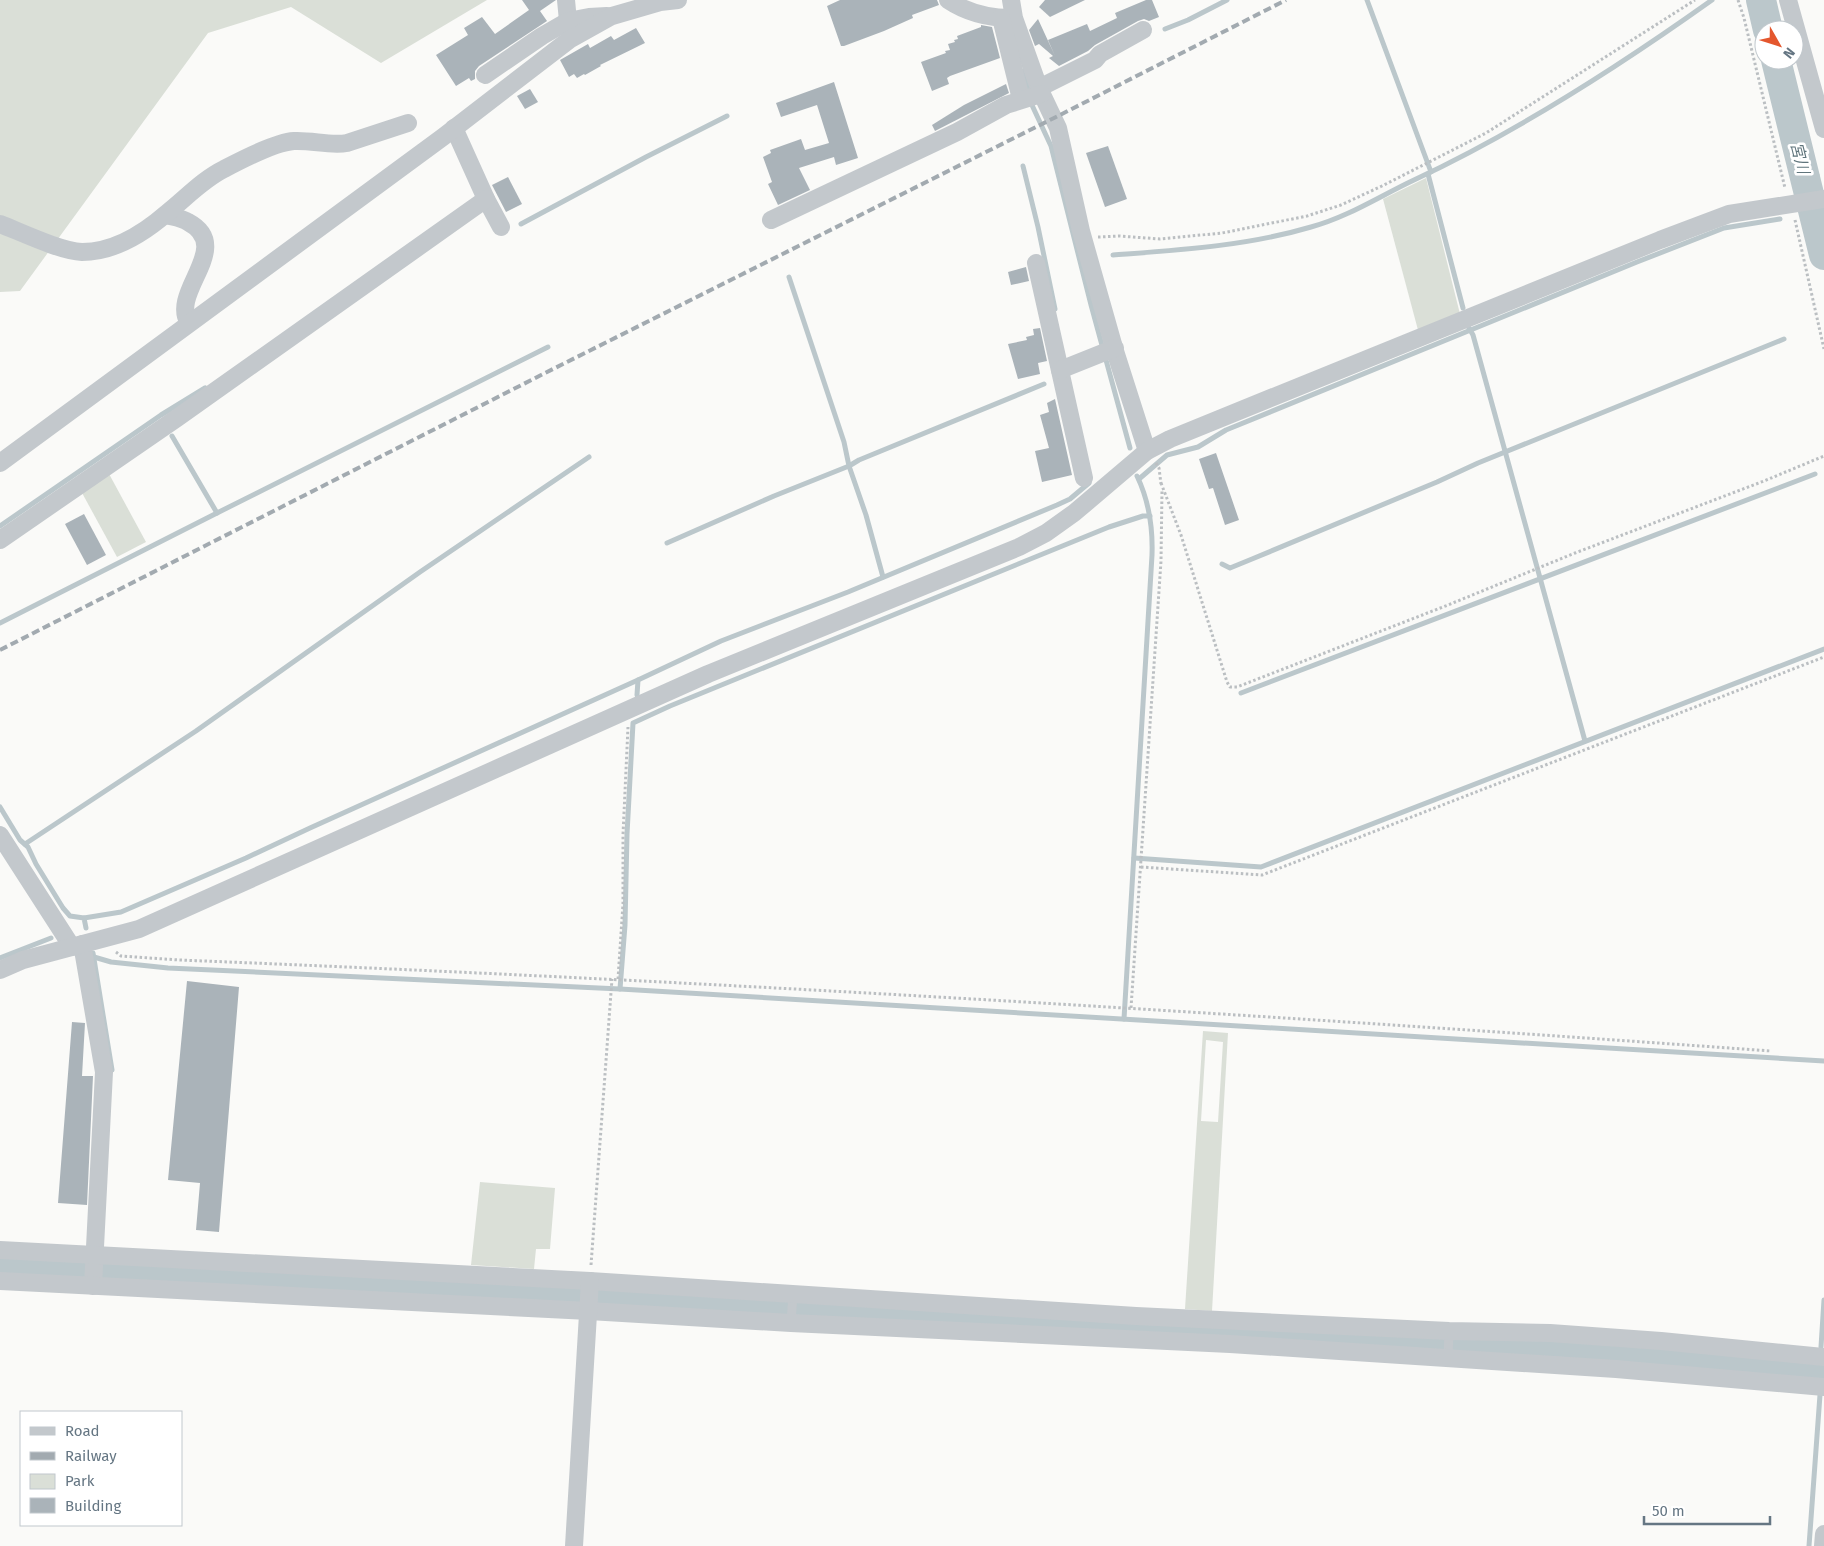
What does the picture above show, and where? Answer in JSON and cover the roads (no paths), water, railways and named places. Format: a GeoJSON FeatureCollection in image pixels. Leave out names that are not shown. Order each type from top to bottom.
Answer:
{"type":"FeatureCollection","features":[{"type":"Feature","properties":{"kind":"street"},"geometry":{"type":"LineString","coordinates":[[566,0],[568,22]]}},
{"type":"Feature","properties":{"kind":"street"},"geometry":{"type":"LineString","coordinates":[[0,463],[454,128],[569,40],[612,16],[659,1],[678,0]]}},
{"type":"Feature","properties":{"kind":"street"},"geometry":{"type":"LineString","coordinates":[[948,0],[956,6],[978,14],[1007,18]]}},
{"type":"Feature","properties":{"kind":"street"},"geometry":{"type":"LineString","coordinates":[[1011,0],[1007,18],[1032,95],[1058,128],[1108,351],[1147,451]]}},
{"type":"Feature","properties":{"kind":"street"},"geometry":{"type":"LineString","coordinates":[[1788,0],[1824,129]]}},
{"type":"Feature","properties":{"kind":"street"},"geometry":{"type":"LineString","coordinates":[[485,75],[542,36],[568,22],[589,17],[612,16]]}},
{"type":"Feature","properties":{"kind":"street"},"geometry":{"type":"LineString","coordinates":[[771,220],[957,132],[1006,105],[1032,95],[1095,60],[1100,54],[1143,30]]}},
{"type":"Feature","properties":{"kind":"street"},"geometry":{"type":"LineString","coordinates":[[0,224],[52,245],[81,252],[101,249],[129,240],[166,214],[201,183],[223,169],[265,150],[292,141],[347,143],[408,123]]}},
{"type":"Feature","properties":{"kind":"street"},"geometry":{"type":"LineString","coordinates":[[454,128],[486,199],[501,227]]}},
{"type":"Feature","properties":{"kind":"street"},"geometry":{"type":"LineString","coordinates":[[0,540],[178,418],[486,199]]}},
{"type":"Feature","properties":{"kind":"street"},"geometry":{"type":"LineString","coordinates":[[0,970],[22,960],[112,937],[148,925],[708,674],[1019,547],[1046,533],[1074,513],[1147,451],[1170,439],[1660,240],[1729,214],[1824,200]]}},
{"type":"Feature","properties":{"kind":"street"},"geometry":{"type":"LineString","coordinates":[[166,214],[187,221],[196,227],[203,236],[206,246],[204,257],[186,304],[184,315],[189,323]]}},
{"type":"Feature","properties":{"kind":"street"},"geometry":{"type":"LineString","coordinates":[[1036,263],[1065,368],[1084,478]]}},
{"type":"Feature","properties":{"kind":"street"},"geometry":{"type":"LineString","coordinates":[[1065,368],[1108,351]]}},
{"type":"Feature","properties":{"kind":"street"},"geometry":{"type":"LineString","coordinates":[[0,835],[77,945],[104,1072],[93,1282]]}},
{"type":"Feature","properties":{"kind":"street"},"geometry":{"type":"LineString","coordinates":[[0,1250],[590,1296],[791,1320],[1448,1355],[1820,1387]]}},
{"type":"Feature","properties":{"kind":"street"},"geometry":{"type":"LineString","coordinates":[[0,1281],[590,1296],[792,1297],[1449,1334],[1550,1333],[1652,1340],[1824,1357]]}},
{"type":"Feature","properties":{"kind":"street"},"geometry":{"type":"LineString","coordinates":[[574,1546],[590,1296]]}},
{"type":"Feature","properties":{"kind":"street"},"geometry":{"type":"LineString","coordinates":[[1823,1546],[1824,1534]]}},
{"type":"Feature","properties":{"kind":"lane"},"geometry":{"type":"LineString","coordinates":[[791,1320],[792,1297]]}},
{"type":"Feature","properties":{"kind":"lane"},"geometry":{"type":"LineString","coordinates":[[1448,1355],[1449,1334]]}},
{"type":"Feature","properties":{"kind":"waterway"},"geometry":{"type":"LineString","coordinates":[[1165,29],[1188,20],[1227,0]]}},
{"type":"Feature","properties":{"kind":"waterway"},"geometry":{"type":"LineString","coordinates":[[1367,0],[1431,172]]}},
{"type":"Feature","properties":{"kind":"waterway"},"geometry":{"type":"LineString","coordinates":[[1113,255],[1238,243],[1287,233],[1338,218],[1492,141],[1530,119],[1641,49],[1712,0]]}},
{"type":"Feature","properties":{"kind":"waterway","name":"宮川"},"geometry":{"type":"LineString","coordinates":[[1761,0],[1766,20]]}},
{"type":"Feature","properties":{"kind":"waterway","name":"宮川"},"geometry":{"type":"LineString","coordinates":[[1778,70],[1824,255]]}},
{"type":"Feature","properties":{"kind":"waterway"},"geometry":{"type":"LineString","coordinates":[[1024,71],[1031,103],[1051,146],[1091,305],[1130,448]]}},
{"type":"Feature","properties":{"kind":"waterway"},"geometry":{"type":"LineString","coordinates":[[521,224],[727,116]]}},
{"type":"Feature","properties":{"kind":"waterway"},"geometry":{"type":"LineString","coordinates":[[1023,166],[1055,309]]}},
{"type":"Feature","properties":{"kind":"waterway"},"geometry":{"type":"LineString","coordinates":[[1428,174],[1463,308]]}},
{"type":"Feature","properties":{"kind":"waterway"},"geometry":{"type":"LineString","coordinates":[[1805,178],[1817,175]]}},
{"type":"Feature","properties":{"kind":"waterway"},"geometry":{"type":"LineString","coordinates":[[1139,479],[1167,455],[1198,447],[1226,430],[1637,262],[1724,228],[1780,219]]}},
{"type":"Feature","properties":{"kind":"waterway"},"geometry":{"type":"LineString","coordinates":[[789,277],[844,442],[849,466],[866,515],[883,577]]}},
{"type":"Feature","properties":{"kind":"waterway"},"geometry":{"type":"LineString","coordinates":[[1469,328],[1473,335],[1585,741]]}},
{"type":"Feature","properties":{"kind":"waterway"},"geometry":{"type":"LineString","coordinates":[[1222,564],[1230,568],[1437,482],[1478,463],[1784,339]]}},
{"type":"Feature","properties":{"kind":"waterway"},"geometry":{"type":"LineString","coordinates":[[0,623],[548,347]]}},
{"type":"Feature","properties":{"kind":"waterway"},"geometry":{"type":"LineString","coordinates":[[667,543],[774,496],[849,466],[859,460],[1044,384]]}},
{"type":"Feature","properties":{"kind":"waterway"},"geometry":{"type":"LineString","coordinates":[[0,526],[161,415],[205,388]]}},
{"type":"Feature","properties":{"kind":"waterway"},"geometry":{"type":"LineString","coordinates":[[172,436],[217,513]]}},
{"type":"Feature","properties":{"kind":"waterway"},"geometry":{"type":"LineString","coordinates":[[25,844],[196,731],[420,572],[589,457]]}},
{"type":"Feature","properties":{"kind":"waterway"},"geometry":{"type":"LineString","coordinates":[[1241,693],[1815,474]]}},
{"type":"Feature","properties":{"kind":"waterway"},"geometry":{"type":"LineString","coordinates":[[1124,1019],[1152,555],[1152,534],[1149,514],[1145,495],[1137,476]]}},
{"type":"Feature","properties":{"kind":"waterway"},"geometry":{"type":"LineString","coordinates":[[637,695],[638,680],[721,641],[848,592],[1057,505],[1070,499],[1089,483]]}},
{"type":"Feature","properties":{"kind":"waterway"},"geometry":{"type":"LineString","coordinates":[[620,989],[625,925],[627,834],[633,723],[670,706],[1109,527],[1143,516],[1150,516]]}},
{"type":"Feature","properties":{"kind":"waterway"},"geometry":{"type":"LineString","coordinates":[[1134,858],[1261,867],[1824,649]]}},
{"type":"Feature","properties":{"kind":"waterway"},"geometry":{"type":"LineString","coordinates":[[84,918],[121,912],[246,858],[638,680]]}},
{"type":"Feature","properties":{"kind":"waterway"},"geometry":{"type":"LineString","coordinates":[[0,807],[20,840],[28,847],[36,864],[63,908],[70,916],[84,918],[86,928]]}},
{"type":"Feature","properties":{"kind":"waterway"},"geometry":{"type":"LineString","coordinates":[[0,958],[51,938]]}},
{"type":"Feature","properties":{"kind":"waterway"},"geometry":{"type":"LineString","coordinates":[[93,953],[112,1070]]}},
{"type":"Feature","properties":{"kind":"waterway"},"geometry":{"type":"LineString","coordinates":[[94,957],[111,962],[168,968],[620,989],[1824,1061]]}},
{"type":"Feature","properties":{"kind":"waterway"},"geometry":{"type":"LineString","coordinates":[[0,1266],[472,1288],[1608,1353],[1824,1372]]}},
{"type":"Feature","properties":{"kind":"waterway"},"geometry":{"type":"LineString","coordinates":[[1821,1347],[1824,1300]]}},
{"type":"Feature","properties":{"kind":"waterway"},"geometry":{"type":"LineString","coordinates":[[1809,1546],[1821,1365]]}},
{"type":"Feature","properties":{"kind":"railway"},"geometry":{"type":"LineString","coordinates":[[0,650],[1286,0]]}}]}
